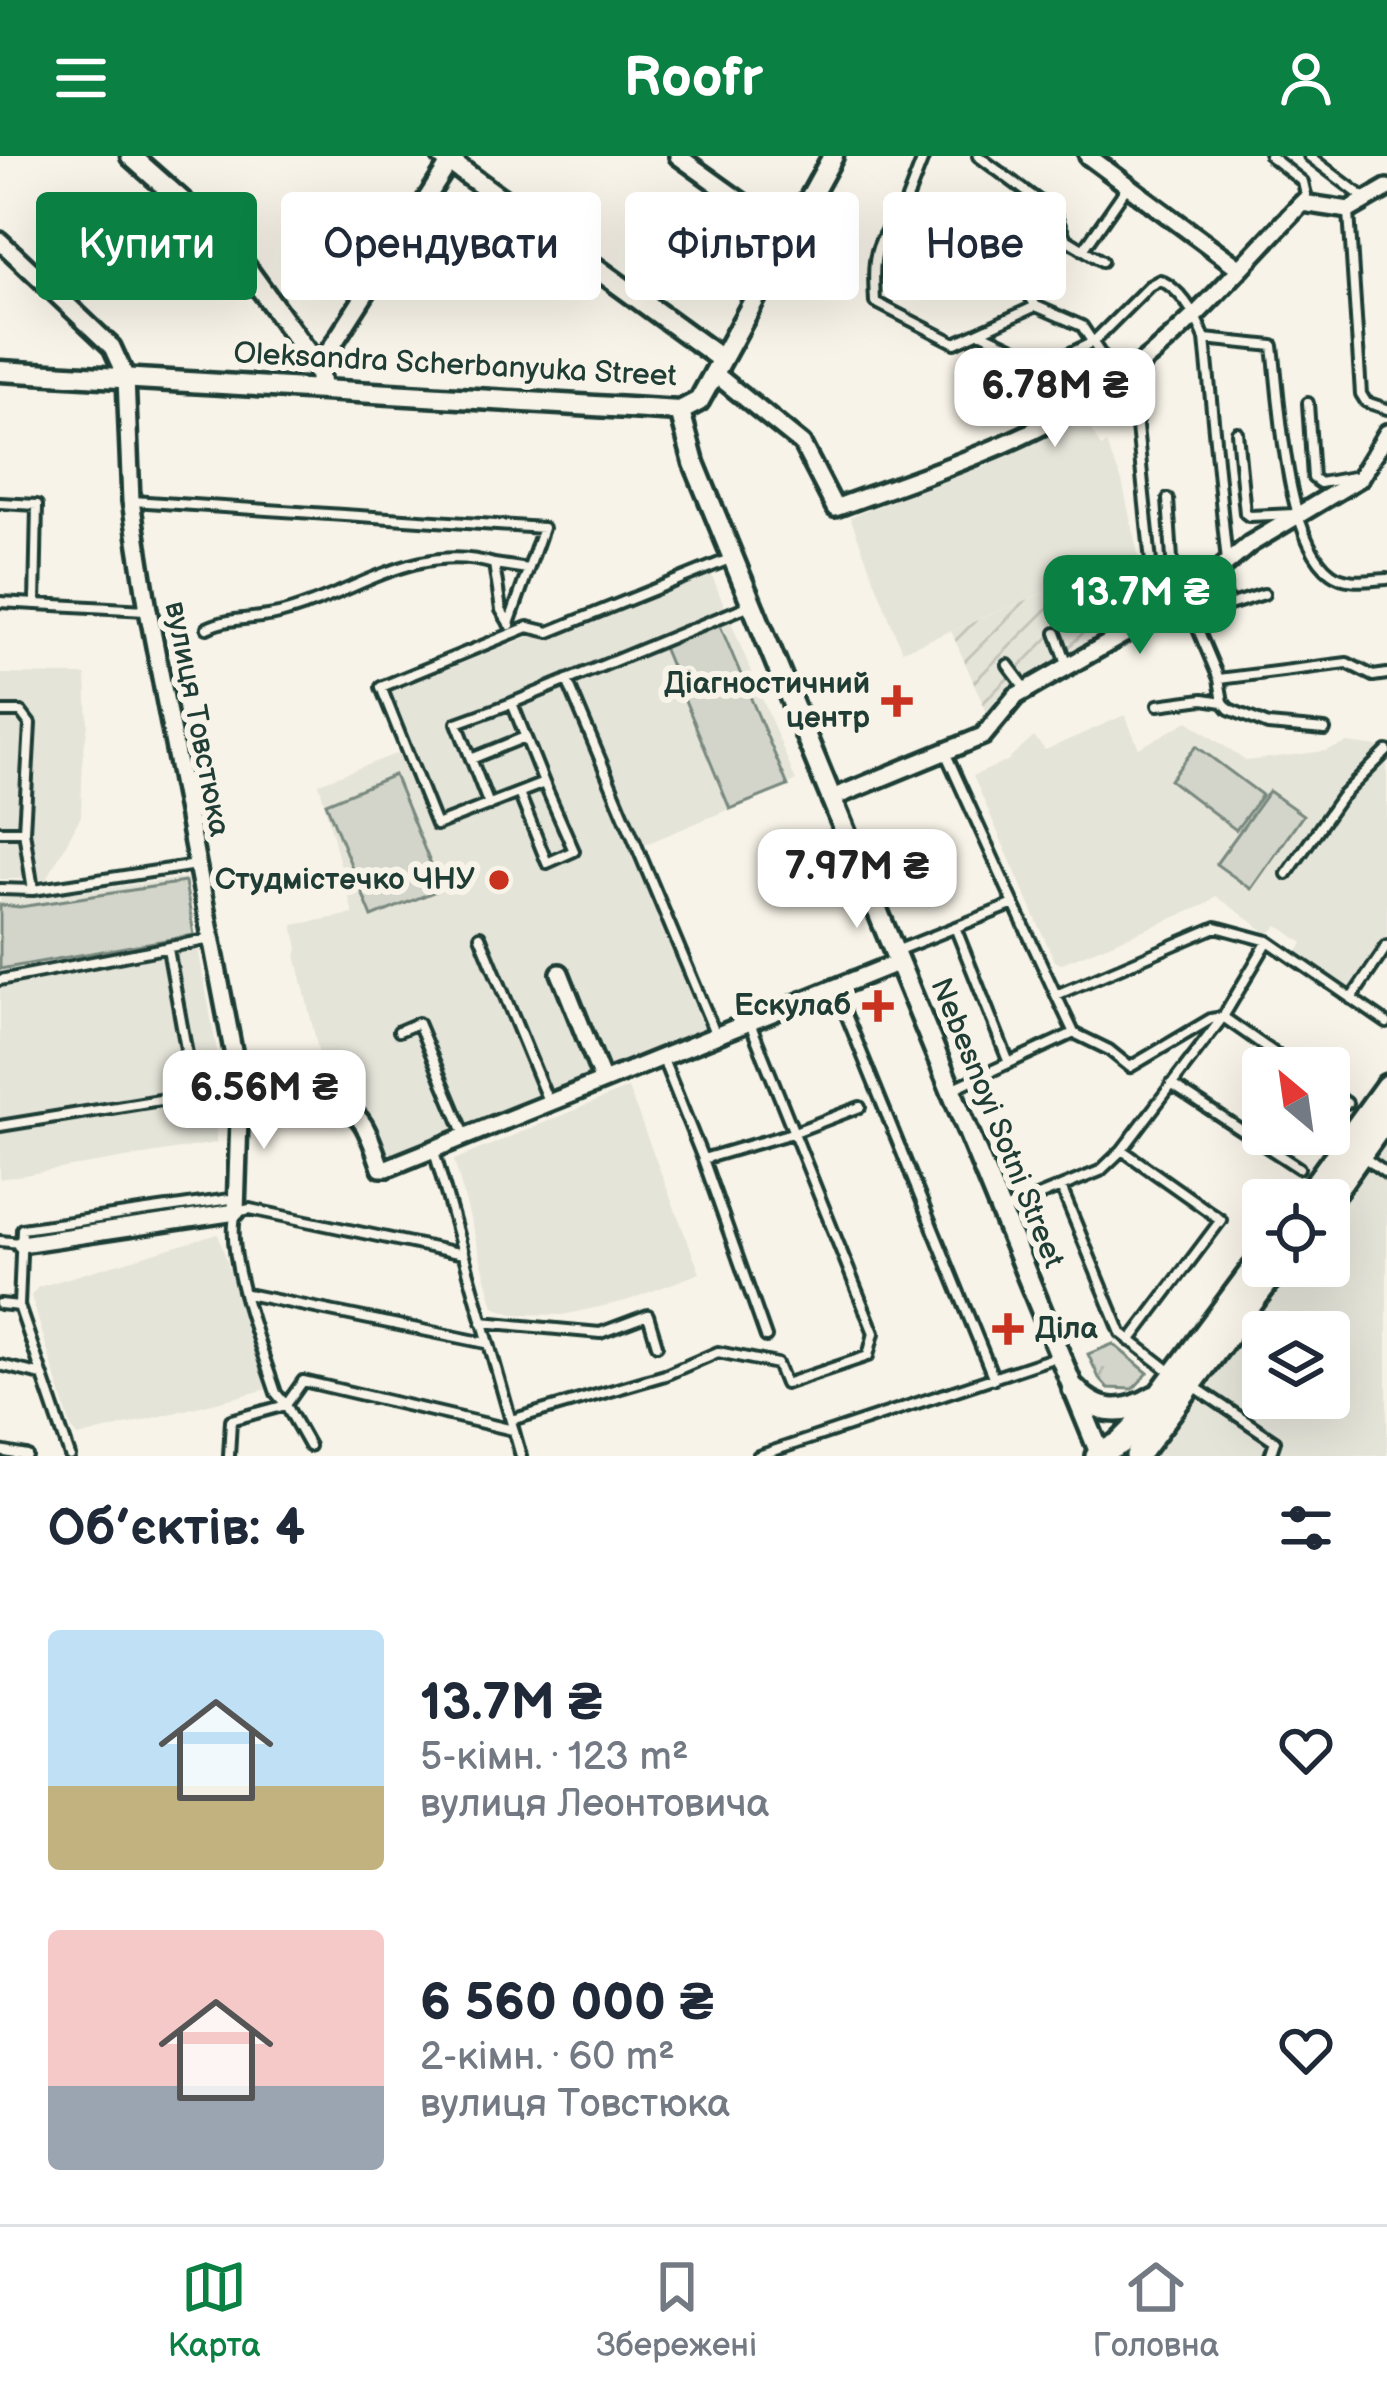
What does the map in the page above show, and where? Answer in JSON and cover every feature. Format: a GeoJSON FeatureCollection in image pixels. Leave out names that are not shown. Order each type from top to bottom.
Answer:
{"type":"FeatureCollection","features":[{"type":"Feature","properties":{"kind":"main road"},"geometry":{"type":"LineString","coordinates":[[1319,1179],[1387,1086]]}},
{"type":"Feature","properties":{"kind":"main road"},"geometry":{"type":"LineString","coordinates":[[1343,1179],[1387,1118]]}},
{"type":"Feature","properties":{"kind":"main road"},"geometry":{"type":"LineString","coordinates":[[1137,1456],[1178,1383],[1242,1287]]}},
{"type":"Feature","properties":{"kind":"main road"},"geometry":{"type":"LineString","coordinates":[[1100,1456],[1120,1443],[1178,1383],[1261,1287]]}},
{"type":"Feature","properties":{"kind":"main road"},"geometry":{"type":"LineString","coordinates":[[1074,1389],[1091,1404],[1123,1412],[1178,1383]]}},
{"type":"Feature","properties":{"kind":"street"},"geometry":{"type":"LineString","coordinates":[[131,156],[226,240],[318,368],[321,389]]}},
{"type":"Feature","properties":{"kind":"street"},"geometry":{"type":"LineString","coordinates":[[679,156],[728,192]]}},
{"type":"Feature","properties":{"kind":"street","name":"Oleksandra Scherbanyuka Street"},"geometry":{"type":"LineString","coordinates":[[813,192],[833,156]]}},
{"type":"Feature","properties":{"kind":"street"},"geometry":{"type":"LineString","coordinates":[[1088,156],[1239,268]]}},
{"type":"Feature","properties":{"kind":"street"},"geometry":{"type":"LineString","coordinates":[[318,368],[446,159],[717,366],[802,444],[835,508],[1044,427],[1119,381],[1196,316],[1302,203],[1348,210],[1387,188]]}},
{"type":"Feature","properties":{"kind":"street"},"geometry":{"type":"LineString","coordinates":[[0,241],[112,347],[126,378]]}},
{"type":"Feature","properties":{"kind":"street","name":"Oleksandra Scherbanyuka Street"},"geometry":{"type":"LineString","coordinates":[[0,371],[680,411],[699,401],[754,300]]}},
{"type":"Feature","properties":{"kind":"street","name":"вулиця Товстюка"},"geometry":{"type":"LineString","coordinates":[[126,378],[130,501],[240,1088],[237,1205]]}},
{"type":"Feature","properties":{"kind":"street","name":"Nebesnoyi Sotni Street"},"geometry":{"type":"LineString","coordinates":[[680,411],[694,463],[1100,1456]]}},
{"type":"Feature","properties":{"kind":"street"},"geometry":{"type":"LineString","coordinates":[[830,799],[983,736],[1016,695],[1174,606],[1295,514],[1360,478],[1381,454],[1387,433]]}},
{"type":"Feature","properties":{"kind":"street"},"geometry":{"type":"LineString","coordinates":[[240,1088],[328,1097],[349,1109],[363,1125],[382,1168],[835,988],[897,956]]}},
{"type":"Feature","properties":{"kind":"street"},"geometry":{"type":"LineString","coordinates":[[560,973],[603,1081]]}},
{"type":"Feature","properties":{"kind":"street"},"geometry":{"type":"LineString","coordinates":[[21,1244],[237,1205]]}},
{"type":"Feature","properties":{"kind":"lane"},"geometry":{"type":"LineString","coordinates":[[910,192],[924,156]]}},
{"type":"Feature","properties":{"kind":"lane"},"geometry":{"type":"LineString","coordinates":[[978,156],[1054,212],[1066,239],[1102,261]]}},
{"type":"Feature","properties":{"kind":"lane"},"geometry":{"type":"LineString","coordinates":[[1270,156],[1303,182],[1306,195],[1302,203]]}},
{"type":"Feature","properties":{"kind":"lane"},"geometry":{"type":"LineString","coordinates":[[1309,156],[1368,201]]}},
{"type":"Feature","properties":{"kind":"lane"},"geometry":{"type":"LineString","coordinates":[[1083,250],[1127,185]]}},
{"type":"Feature","properties":{"kind":"lane"},"geometry":{"type":"LineString","coordinates":[[1348,210],[1361,394],[1366,402],[1387,409]]}},
{"type":"Feature","properties":{"kind":"lane"},"geometry":{"type":"LineString","coordinates":[[883,236],[873,255],[875,302],[955,343],[1036,306]]}},
{"type":"Feature","properties":{"kind":"lane"},"geometry":{"type":"LineString","coordinates":[[980,332],[1048,364],[1093,341],[1160,280],[1167,282],[1196,316],[1205,339],[1229,605],[1264,595]]}},
{"type":"Feature","properties":{"kind":"lane"},"geometry":{"type":"LineString","coordinates":[[1032,300],[1082,326],[1136,416],[1153,582],[1174,606],[1219,680],[1223,702]]}},
{"type":"Feature","properties":{"kind":"lane"},"geometry":{"type":"LineString","coordinates":[[1205,339],[1273,346],[1295,514],[1330,573],[1346,581],[1387,579]]}},
{"type":"Feature","properties":{"kind":"lane"},"geometry":{"type":"LineString","coordinates":[[1308,403],[1316,482],[1360,478]]}},
{"type":"Feature","properties":{"kind":"lane"},"geometry":{"type":"LineString","coordinates":[[1237,432],[1245,513],[1295,514]]}},
{"type":"Feature","properties":{"kind":"lane"},"geometry":{"type":"LineString","coordinates":[[1168,500],[1174,606]]}},
{"type":"Feature","properties":{"kind":"lane"},"geometry":{"type":"LineString","coordinates":[[130,501],[543,528],[512,629]]}},
{"type":"Feature","properties":{"kind":"lane"},"geometry":{"type":"LineString","coordinates":[[0,503],[37,506],[35,604]]}},
{"type":"Feature","properties":{"kind":"lane"},"geometry":{"type":"LineString","coordinates":[[207,628],[219,621],[280,614],[425,558],[481,560],[528,569]]}},
{"type":"Feature","properties":{"kind":"lane"},"geometry":{"type":"LineString","coordinates":[[544,783],[436,825],[381,687],[512,629],[549,632],[733,558]]}},
{"type":"Feature","properties":{"kind":"lane"},"geometry":{"type":"LineString","coordinates":[[494,565],[501,610],[512,629]]}},
{"type":"Feature","properties":{"kind":"lane"},"geometry":{"type":"LineString","coordinates":[[0,602],[148,610]]}},
{"type":"Feature","properties":{"kind":"lane"},"geometry":{"type":"LineString","coordinates":[[489,805],[457,723],[752,604]]}},
{"type":"Feature","properties":{"kind":"lane"},"geometry":{"type":"LineString","coordinates":[[1055,633],[1069,668]]}},
{"type":"Feature","properties":{"kind":"lane"},"geometry":{"type":"LineString","coordinates":[[1219,680],[1347,663],[1373,676],[1387,674]]}},
{"type":"Feature","properties":{"kind":"lane"},"geometry":{"type":"LineString","coordinates":[[1008,665],[1027,690]]}},
{"type":"Feature","properties":{"kind":"lane"},"geometry":{"type":"LineString","coordinates":[[567,680],[716,1036]]}},
{"type":"Feature","properties":{"kind":"lane"},"geometry":{"type":"LineString","coordinates":[[1158,705],[1203,699],[1223,702],[1246,718],[1268,724],[1325,730]]}},
{"type":"Feature","properties":{"kind":"lane"},"geometry":{"type":"LineString","coordinates":[[512,703],[574,851],[547,863],[519,793]]}},
{"type":"Feature","properties":{"kind":"lane"},"geometry":{"type":"LineString","coordinates":[[0,712],[21,712],[30,724],[23,831],[33,890]]}},
{"type":"Feature","properties":{"kind":"lane"},"geometry":{"type":"LineString","coordinates":[[471,759],[525,737]]}},
{"type":"Feature","properties":{"kind":"lane"},"geometry":{"type":"LineString","coordinates":[[945,751],[1074,1033],[1130,1067],[1211,1019],[1223,1017],[1266,1047]]}},
{"type":"Feature","properties":{"kind":"lane"},"geometry":{"type":"LineString","coordinates":[[1287,874],[1341,797],[1387,751]]}},
{"type":"Feature","properties":{"kind":"lane"},"geometry":{"type":"LineString","coordinates":[[0,831],[23,831]]}},
{"type":"Feature","properties":{"kind":"lane"},"geometry":{"type":"LineString","coordinates":[[0,889],[33,890],[198,865]]}},
{"type":"Feature","properties":{"kind":"lane"},"geometry":{"type":"LineString","coordinates":[[897,956],[1014,904]]}},
{"type":"Feature","properties":{"kind":"lane"},"geometry":{"type":"LineString","coordinates":[[955,927],[1009,1063]]}},
{"type":"Feature","properties":{"kind":"lane"},"geometry":{"type":"LineString","coordinates":[[1056,994],[1216,927],[1268,941],[1387,1023]]}},
{"type":"Feature","properties":{"kind":"lane"},"geometry":{"type":"LineString","coordinates":[[480,936],[549,1102]]}},
{"type":"Feature","properties":{"kind":"lane"},"geometry":{"type":"LineString","coordinates":[[0,980],[212,939]]}},
{"type":"Feature","properties":{"kind":"lane"},"geometry":{"type":"LineString","coordinates":[[1000,1212],[1100,1171],[1123,1150],[1223,1017],[1268,941]]}},
{"type":"Feature","properties":{"kind":"lane"},"geometry":{"type":"LineString","coordinates":[[1351,999],[1387,946]]}},
{"type":"Feature","properties":{"kind":"lane"},"geometry":{"type":"LineString","coordinates":[[168,949],[194,1093]]}},
{"type":"Feature","properties":{"kind":"lane"},"geometry":{"type":"LineString","coordinates":[[835,988],[994,1378]]}},
{"type":"Feature","properties":{"kind":"lane"},"geometry":{"type":"LineString","coordinates":[[229,1456],[231,1420],[286,1405],[303,1382],[513,1425],[665,1375],[718,1352],[777,1364],[785,1384],[868,1356],[874,1333],[749,1021]]}},
{"type":"Feature","properties":{"kind":"lane"},"geometry":{"type":"LineString","coordinates":[[398,1031],[418,1023],[466,1136]]}},
{"type":"Feature","properties":{"kind":"lane"},"geometry":{"type":"LineString","coordinates":[[951,1090],[1074,1033]]}},
{"type":"Feature","properties":{"kind":"lane"},"geometry":{"type":"LineString","coordinates":[[662,1057],[704,1159],[766,1337]]}},
{"type":"Feature","properties":{"kind":"lane"},"geometry":{"type":"LineString","coordinates":[[1171,1084],[1299,1168]]}},
{"type":"Feature","properties":{"kind":"lane"},"geometry":{"type":"LineString","coordinates":[[0,1126],[240,1088]]}},
{"type":"Feature","properties":{"kind":"lane"},"geometry":{"type":"LineString","coordinates":[[704,1159],[860,1107]]}},
{"type":"Feature","properties":{"kind":"lane"},"geometry":{"type":"LineString","coordinates":[[434,1150],[521,1456]]}},
{"type":"Feature","properties":{"kind":"lane"},"geometry":{"type":"LineString","coordinates":[[1123,1150],[1221,1220],[1130,1341]]}},
{"type":"Feature","properties":{"kind":"lane"},"geometry":{"type":"LineString","coordinates":[[1361,1155],[1387,1174]]}},
{"type":"Feature","properties":{"kind":"lane"},"geometry":{"type":"LineString","coordinates":[[1060,1186],[1120,1333],[1178,1383],[1275,1441],[1270,1456]]}},
{"type":"Feature","properties":{"kind":"lane"},"geometry":{"type":"LineString","coordinates":[[309,1446],[276,1393],[246,1294],[232,1226],[237,1205],[463,1254]]}},
{"type":"Feature","properties":{"kind":"lane"},"geometry":{"type":"LineString","coordinates":[[0,1241],[21,1244],[19,1306],[70,1456]]}},
{"type":"Feature","properties":{"kind":"lane"},"geometry":{"type":"LineString","coordinates":[[246,1294],[486,1343]]}},
{"type":"Feature","properties":{"kind":"lane"},"geometry":{"type":"LineString","coordinates":[[0,1304],[19,1306]]}},
{"type":"Feature","properties":{"kind":"lane"},"geometry":{"type":"LineString","coordinates":[[482,1322],[599,1333],[648,1315],[657,1345]]}},
{"type":"Feature","properties":{"kind":"lane"},"geometry":{"type":"LineString","coordinates":[[758,1456],[1060,1356]]}},
{"type":"Feature","properties":{"kind":"lane"},"geometry":{"type":"LineString","coordinates":[[0,1365],[44,1375]]}},
{"type":"Feature","properties":{"kind":"lane"},"geometry":{"type":"LineString","coordinates":[[0,1451],[27,1456]]}},
{"type":"Feature","properties":{"kind":"shaded area"},"geometry":{"type":"Polygon","coordinates":[[[1083,416],[1101,447],[1106,444],[1122,481],[1139,559],[1067,593],[1063,585],[902,651],[850,517],[990,464],[1083,416]]]}},
{"type":"Feature","properties":{"kind":"shaded area","name":"Студмістечко ЧНУ"},"geometry":{"type":"Polygon","coordinates":[[[708,566],[796,781],[639,847],[716,1035],[372,1173],[322,1067],[296,955],[293,925],[353,914],[319,783],[401,752],[377,697],[708,566]]]}},
{"type":"Feature","properties":{"kind":"shaded area"},"geometry":{"type":"Polygon","coordinates":[[[1063,585],[1078,625],[1153,588],[1159,615],[1015,694],[991,722],[951,631],[1063,585]]]}},
{"type":"Feature","properties":{"kind":"shaded area"},"geometry":{"type":"Polygon","coordinates":[[[0,674],[86,675],[88,724],[81,816],[47,879],[0,879],[0,674]]]}},
{"type":"Feature","properties":{"kind":"shaded area"},"geometry":{"type":"Polygon","coordinates":[[[1125,715],[1139,748],[1188,721],[1246,761],[1325,751],[1348,743],[1387,748],[1387,936],[1348,991],[1297,954],[1303,943],[1278,925],[1269,934],[1216,896],[1205,905],[1060,964],[1054,960],[973,776],[1007,761],[1034,737],[1045,750],[1125,715]]]}},
{"type":"Feature","properties":{"kind":"shaded area"},"geometry":{"type":"Polygon","coordinates":[[[185,878],[218,1056],[216,1143],[0,1179],[0,893],[54,895],[185,878]]]}},
{"type":"Feature","properties":{"kind":"shaded area"},"geometry":{"type":"Polygon","coordinates":[[[628,1088],[700,1273],[626,1301],[563,1315],[513,1314],[494,1307],[454,1160],[628,1088]]]}},
{"type":"Feature","properties":{"kind":"shaded area"},"geometry":{"type":"Polygon","coordinates":[[[1387,1117],[1387,1456],[1136,1456],[1242,1314],[1242,1419],[1350,1419],[1350,1311],[1244,1311],[1262,1287],[1350,1287],[1350,1179],[1344,1179],[1387,1117]]]}},
{"type":"Feature","properties":{"kind":"shaded area"},"geometry":{"type":"Polygon","coordinates":[[[218,1234],[268,1389],[78,1437],[31,1296],[38,1287],[218,1234]]]}},
{"type":"Feature","properties":{"kind":"green space"},"geometry":{"type":"Polygon","coordinates":[[[719,623],[788,786],[730,809],[663,647],[719,623]]]}},
{"type":"Feature","properties":{"kind":"green space"},"geometry":{"type":"Polygon","coordinates":[[[1196,746],[1262,795],[1236,830],[1170,780],[1196,746]]]}},
{"type":"Feature","properties":{"kind":"green space"},"geometry":{"type":"Polygon","coordinates":[[[394,775],[441,889],[372,917],[326,803],[394,775]]]}},
{"type":"Feature","properties":{"kind":"green space"},"geometry":{"type":"Polygon","coordinates":[[[1269,791],[1303,815],[1251,889],[1216,864],[1269,791]]]}},
{"type":"Feature","properties":{"kind":"green space"},"geometry":{"type":"Polygon","coordinates":[[[185,882],[194,935],[0,969],[0,905],[20,907],[185,882]]]}},
{"type":"Feature","properties":{"kind":"green space"},"geometry":{"type":"Polygon","coordinates":[[[1113,1344],[1148,1373],[1133,1389],[1108,1388],[1088,1354],[1113,1344]]]}},
{"type":"Feature","properties":{"kind":"place","name":"Діагностичний центр"},"geometry":{"type":"Point","coordinates":[897,701]}},
{"type":"Feature","properties":{"kind":"place","name":"Студмістечко ЧНУ"},"geometry":{"type":"Point","coordinates":[499,880]}},
{"type":"Feature","properties":{"kind":"place","name":"Ескулаб"},"geometry":{"type":"Point","coordinates":[878,1006]}},
{"type":"Feature","properties":{"kind":"place","name":"Діла"},"geometry":{"type":"Point","coordinates":[1008,1329]}}]}
